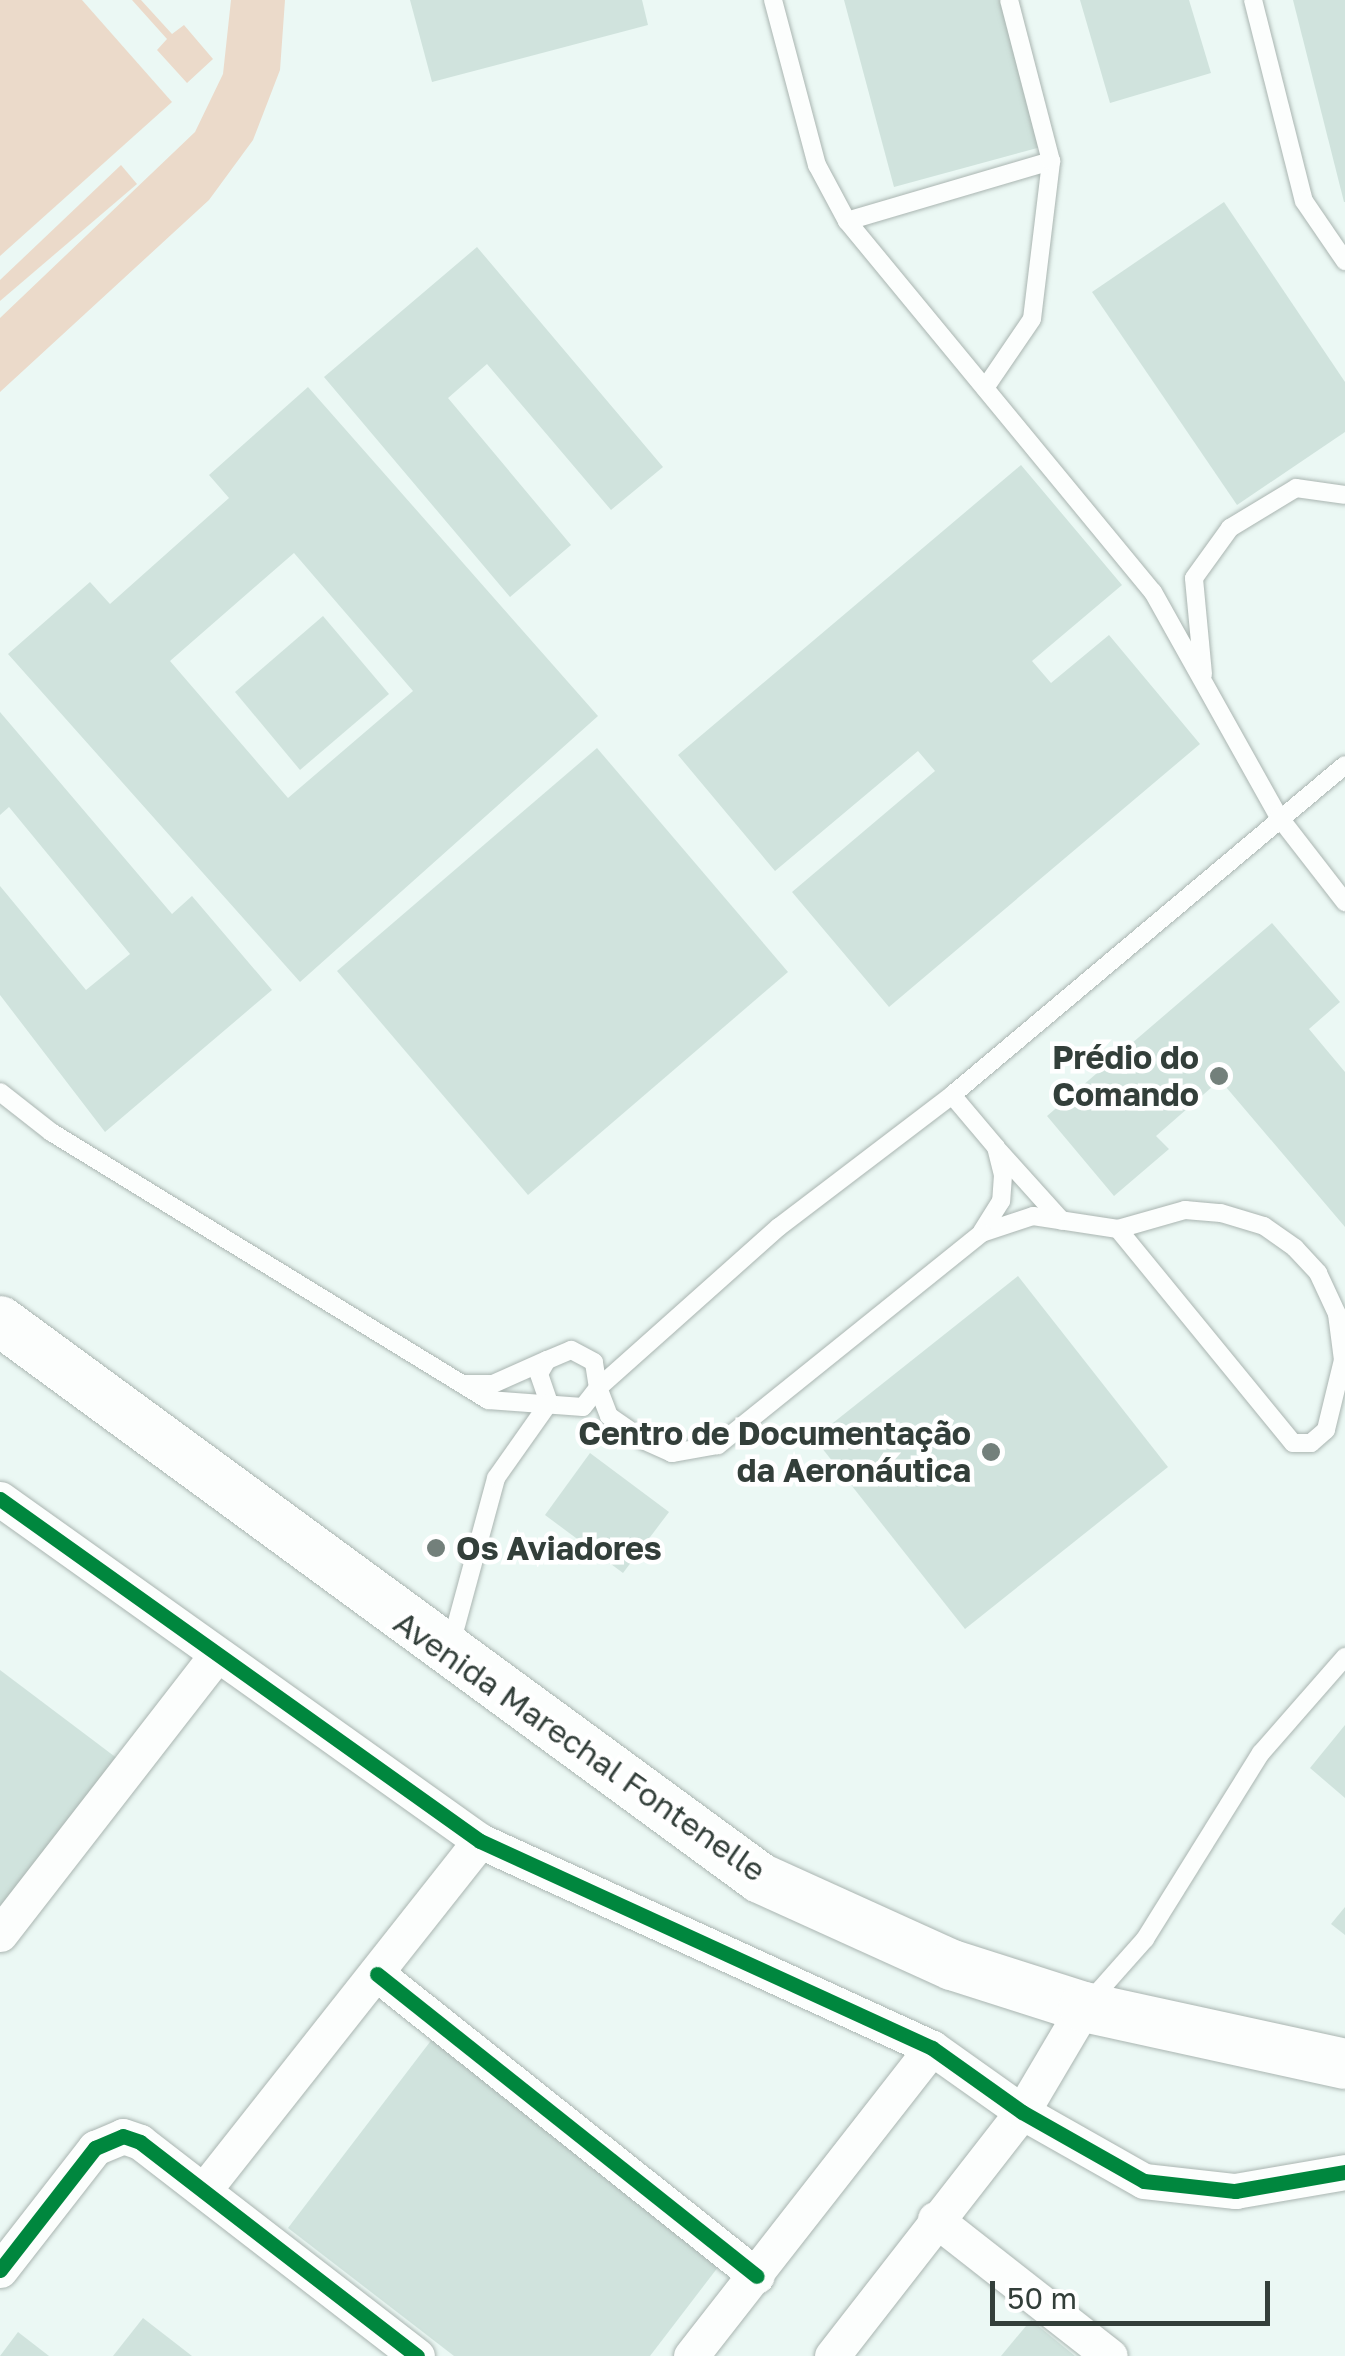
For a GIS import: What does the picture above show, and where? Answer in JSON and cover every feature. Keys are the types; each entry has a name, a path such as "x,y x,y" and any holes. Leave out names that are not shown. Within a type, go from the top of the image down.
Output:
{"main road":[{"name":"Avenida Marechal Fontenelle","path":"0,1321 448,1654 760,1878 952,1965 1084,2007 1345,2064"}],"street":[{"path":"0,1500 480,1841 932,2048 1022,2112 1144,2181 1235,2191 1345,2172"},
{"path":"0,1934 217,1654"},
{"path":"204,2190 480,1841"},
{"path":"378,1974 756,2276"},
{"path":"832,2356 934,2219 1022,2112 1084,2007"},
{"path":"691,2356 932,2048"},
{"path":"0,2270 110,2138 140,2142 418,2356"},
{"path":"934,2219 1110,2356"}],"lane":[{"path":"773,0 817,164 848,222 1153,592 1278,817 1345,902"},
{"path":"985,388 1032,319 1051,162 1009,0"},
{"path":"1253,0 1304,201 1345,261"},
{"path":"848,222 1051,162"},
{"path":"1204,684 1194,578 1230,528 1296,488 1345,495"},
{"path":"0,1092 50,1132 488,1400 550,1403 572,1410 593,1399 598,1388 779,1227 952,1094 1278,817 1345,765"},
{"path":"952,1094 1062,1221"},
{"path":"982,1233 1001,1201 996,1147"},
{"path":"461,1384 493,1384 558,1352 584,1353 594,1362 598,1388 609,1416 644,1441 672,1453 718,1445 982,1233 1033,1216 1118,1229 1146,1216 1222,1213 1264,1226 1295,1248 1318,1274 1337,1314 1342,1360 1326,1430 1311,1443 1293,1443 1118,1229"},
{"path":"547,1360 540,1374 550,1403"},
{"path":"448,1654 496,1478 550,1403"},
{"path":"1084,2007 1145,1939 1261,1753 1345,1657"}],"shaded area":[{"path":"0,0 82,0 172,102 0,256"},
{"path":"132,0 141,0 172,34 184,25 213,59 187,83 157,50 167,39"},
{"path":"231,0 285,0 280,70 253,140 209,200 0,392 0,318 195,132 223,74"},
{"path":"121,165 137,184 0,301 0,280"}],"building":[{"path":"410,0 642,0 648,25 432,82"},
{"path":"844,0 1001,0 1041,147 894,187"},
{"path":"1080,0 1189,0 1211,73 1110,103"},
{"path":"1293,0 1345,0 1345,202 1344,202"},
{"path":"1224,202 1345,382 1345,432 1237,505 1092,292"},
{"path":"477,247 663,467 611,510 487,364 448,398 571,545 510,597 324,377"},
{"path":"308,387 598,716 300,982 8,654 90,582 110,604 229,498 209,475","holes":["294,553 413,691 288,798 170,661"]},
{"path":"1021,465 1122,585 1032,661 1051,683 1109,635 1200,744 889,1007 792,892 935,771 918,751 775,871 678,755"},
{"path":"323,616 389,694 300,770 235,692"},
{"path":"0,712 172,914 192,896 272,990 105,1132 0,995 0,886 86,990 130,954 9,807 0,815"},
{"path":"597,748 788,972 528,1195 337,971"},
{"name":"Prédio do Comando","path":"1272,923 1340,1002 1309,1029 1345,1072 1345,1227 1220,1080 1156,1136 1169,1149 1114,1196 1047,1116"},
{"name":"Centro de Documentação da Aeronáutica","path":"1018,1276 1168,1467 965,1629 814,1438"},
{"path":"590,1453 669,1512 623,1573 545,1515"},
{"path":"0,1670 118,1759 0,1918"},
{"path":"1345,1725 1345,1798 1310,1768"},
{"path":"1345,1907 1345,1935 1331,1924"},
{"path":"436,2034 725,2258 650,2356 454,2356 288,2228"},
{"path":"143,2318 192,2356 113,2356"},
{"path":"1031,2320 1075,2356 1001,2356"},
{"path":"18,2332 49,2356 0,2356"}],"cycle path":[{"path":"0,1499 480,1841 932,2048 1022,2112 1144,2181 1235,2191 1345,2172"},
{"path":"377,1974 757,2276"},
{"path":"0,2270 95,2148 123,2136 140,2142 417,2356"}],"place":[{"name":"Prédio do Comando","path":"1219,1076"},
{"name":"Centro de Documentação da Aeronáutica","path":"991,1452"},
{"name":"Os Aviadores","path":"436,1548"}]}
